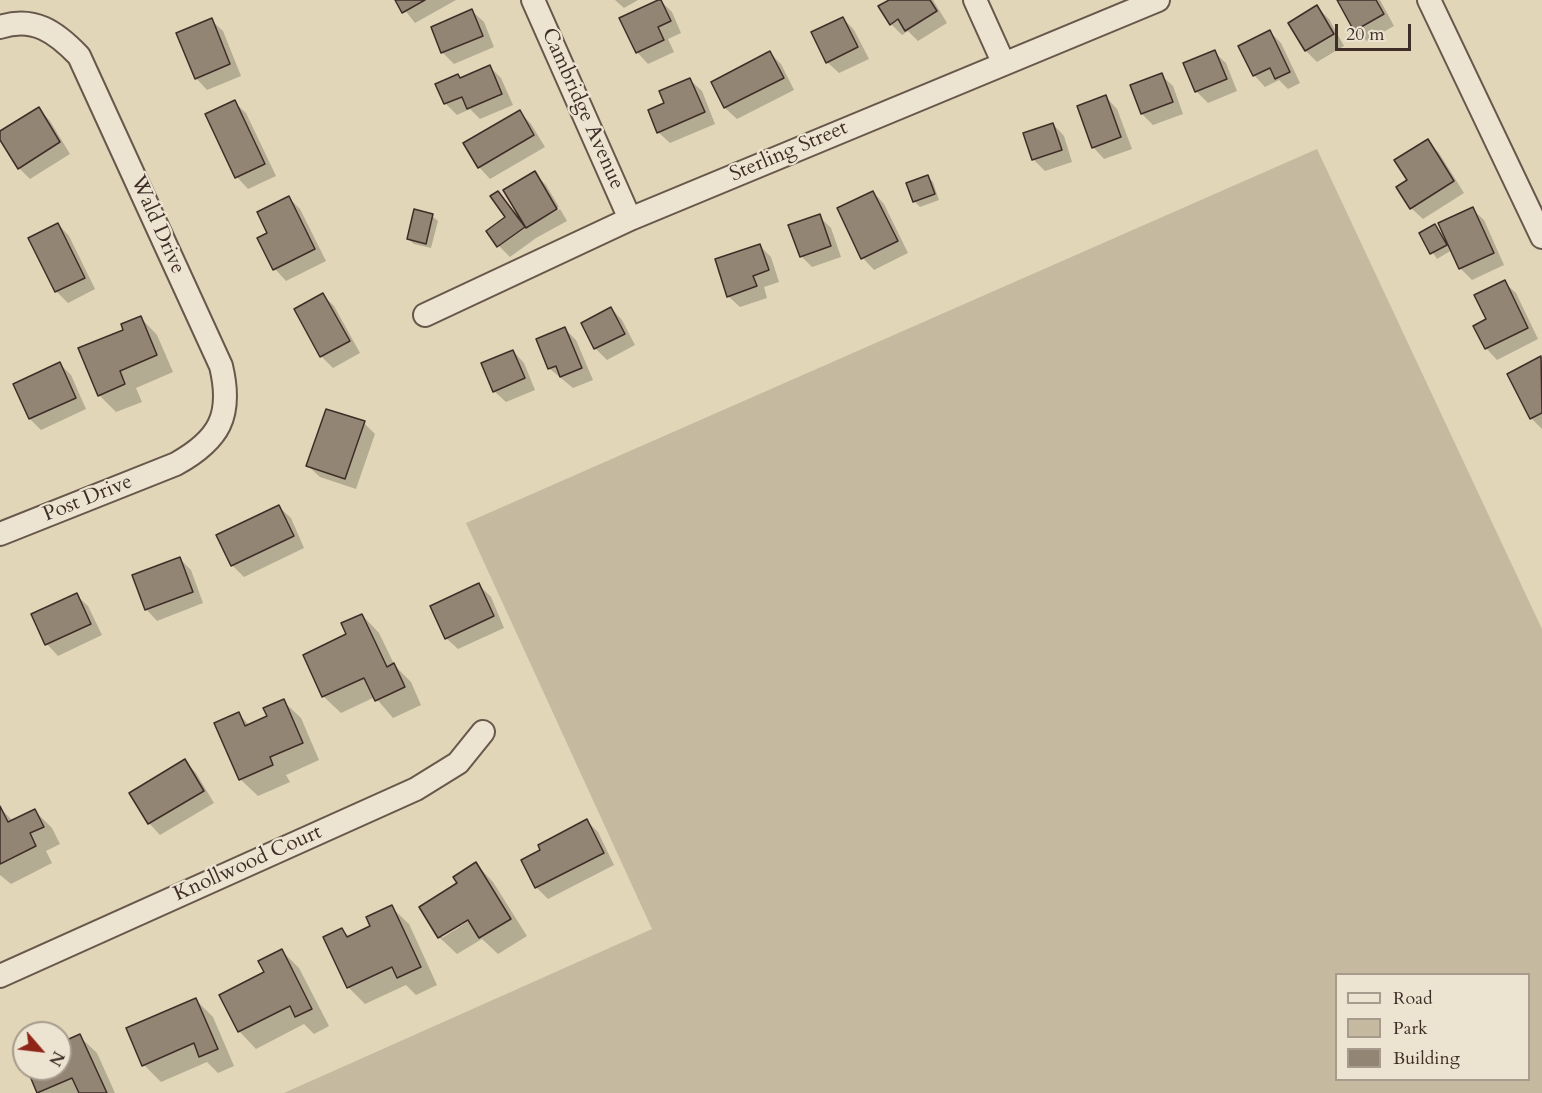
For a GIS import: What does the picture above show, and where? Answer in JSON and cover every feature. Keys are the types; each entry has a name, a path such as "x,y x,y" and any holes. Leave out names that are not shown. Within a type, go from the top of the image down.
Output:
{"street":[{"name":"Cambridge Avenue","path":"533,0 630,219"},
{"path":"975,0 1003,62"},
{"name":"Sterling Street","path":"425,315 630,219 1003,62 1158,0"},
{"path":"1429,0 1542,237"},
{"name":"Wald Drive","path":"1,27 31,22 49,29 79,57 221,366 227,389 225,412 216,433 200,450 176,464"},
{"name":"Post Drive","path":"0,534 176,464"},
{"name":"Knollwood Court","path":"0,976 416,789 458,763 483,732"}],"green space":[{"path":"1317,149 1542,629 1542,1093 284,1093 652,929 466,523"}],"building":[{"path":"395,0 425,0 402,13"},
{"path":"661,0 671,21 658,27 664,40 636,53 619,18"},
{"path":"889,0 930,0 937,11 905,31 898,19 890,25 878,6"},
{"path":"1337,0 1376,0 1384,14 1354,31"},
{"path":"1317,5 1334,34 1305,51 1288,23"},
{"path":"472,9 483,36 441,53 431,27"},
{"path":"843,17 858,47 826,63 811,32"},
{"path":"212,18 230,64 195,79 176,33"},
{"path":"1270,30 1290,72 1275,79 1270,68 1253,76 1238,46"},
{"path":"1215,50 1227,79 1195,92 1183,63"},
{"path":"770,51 784,78 724,108 711,82"},
{"path":"490,65 502,94 467,109 462,97 444,104 435,84 458,74 460,78"},
{"path":"1162,73 1173,102 1141,114 1130,85"},
{"path":"690,78 705,112 657,133 648,110 664,103 659,91"},
{"path":"1106,95 1121,137 1092,148 1077,106"},
{"path":"235,100 265,164 235,178 205,114"},
{"path":"39,107 60,142 18,169 0,140 0,131"},
{"path":"520,110 534,135 478,168 463,143"},
{"path":"1053,123 1062,150 1032,160 1023,133"},
{"path":"1428,139 1454,181 1410,209 1396,187 1407,180 1394,160"},
{"path":"535,171 557,209 526,228 503,190"},
{"path":"928,175 935,194 913,202 906,183"},
{"path":"498,191 525,227 497,247 486,231 505,217 490,196"},
{"path":"873,191 898,241 861,259 837,208"},
{"path":"289,196 315,249 273,270 257,238 267,233 257,212"},
{"path":"1473,207 1494,253 1459,269 1438,223"},
{"path":"414,209 433,214 426,244 407,239"},
{"path":"820,214 831,246 800,257 788,225"},
{"path":"58,223 85,278 55,292 28,238"},
{"path":"1435,224 1447,245 1430,254 1419,233"},
{"path":"760,244 769,270 753,276 757,286 727,297 715,259"},
{"path":"1505,280 1528,328 1485,349 1473,326 1486,319 1474,295"},
{"path":"323,293 350,341 320,357 294,309"},
{"path":"611,307 625,334 594,349 581,323"},
{"path":"141,316 157,355 120,371 125,384 98,396 78,348 123,330 121,324"},
{"path":"565,327 582,368 560,377 556,366 548,369 536,339"},
{"path":"513,350 525,378 493,392 481,363"},
{"path":"1541,356 1542,413 1530,419 1507,374"},
{"path":"60,362 76,398 29,419 13,384"},
{"path":"326,409 365,421 345,479 306,466"},
{"path":"279,505 294,536 231,566 216,535"},
{"path":"180,557 193,592 145,610 132,575"},
{"path":"479,583 494,616 445,639 430,606"},
{"path":"77,593 91,624 45,645 31,614"},
{"path":"362,614 387,667 394,663 405,687 375,701 364,678 322,697 303,655 346,634 341,623"},
{"path":"284,699 303,743 270,757 273,765 239,780 214,723 239,712 245,726 267,716 263,708"},
{"path":"185,759 204,791 148,824 129,793"},
{"path":"0,806 8,822 35,809 44,827 30,833 36,846 0,864"},
{"path":"587,819 604,853 535,888 521,860 540,850 538,845"},
{"path":"476,862 511,919 479,938 468,920 438,938 419,907 457,883 453,877"},
{"path":"392,905 421,967 397,978 392,967 347,988 323,937 342,928 347,937 370,926 366,917"},
{"path":"282,949 312,1009 295,1017 290,1006 238,1032 219,995 264,972 258,961"},
{"path":"196,998 218,1049 199,1057 194,1043 142,1066 126,1028"},
{"path":"80,1034 107,1093 79,1093 72,1078 72,1038"},
{"path":"32,1081 65,1081 37,1093"}]}
